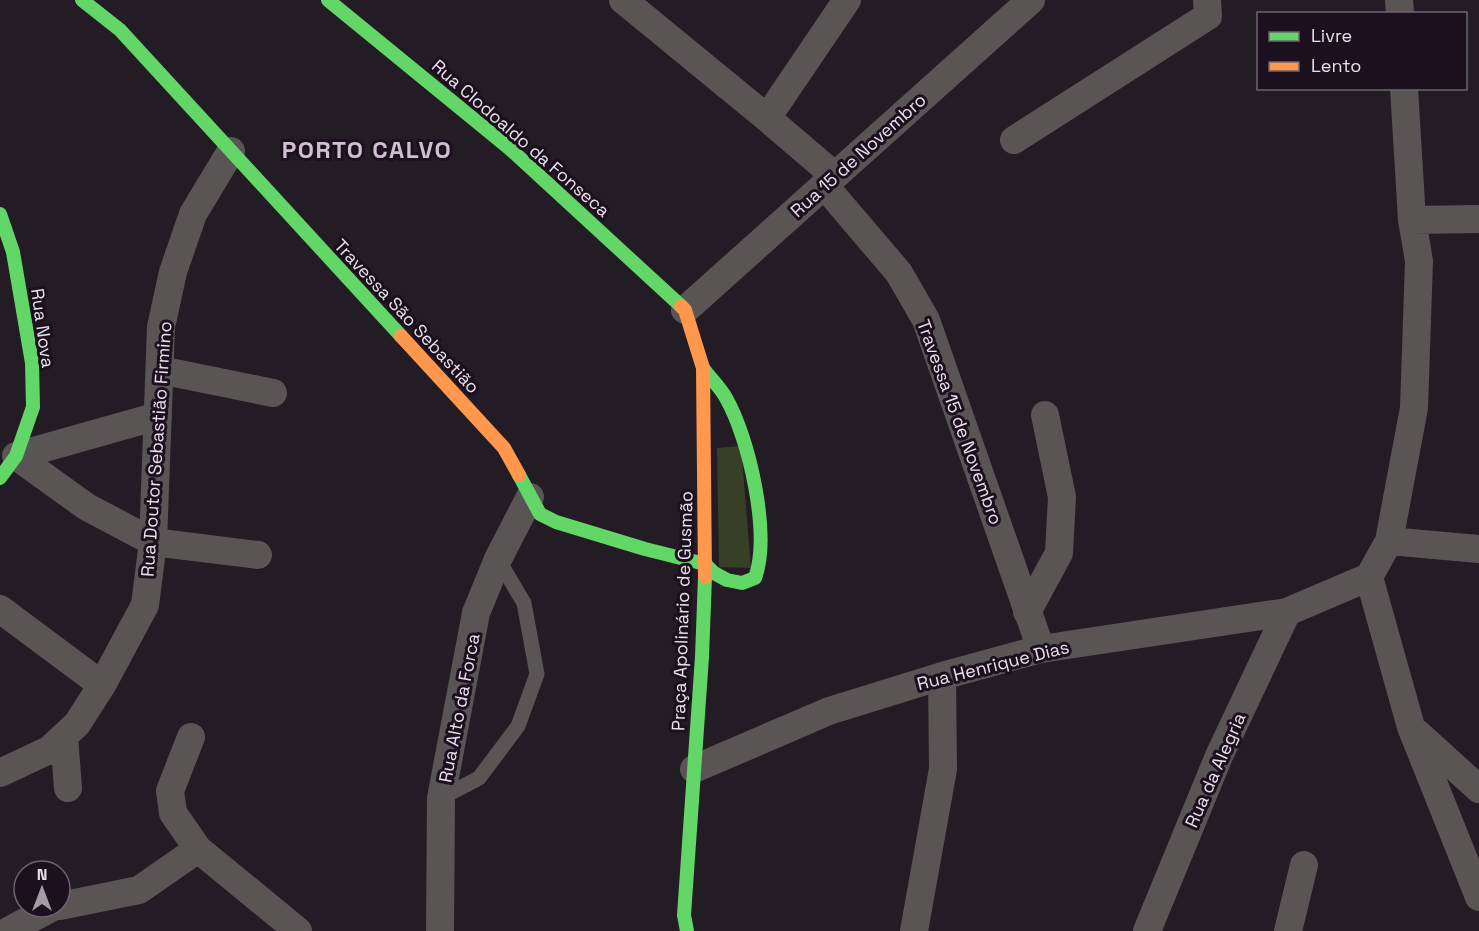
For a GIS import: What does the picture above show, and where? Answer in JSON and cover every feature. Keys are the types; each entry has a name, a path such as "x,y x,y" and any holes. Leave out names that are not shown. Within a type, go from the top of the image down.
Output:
{"street":[{"name":"Travessa São Sebastião","path":"82,0 120,30 504,448 540,514 556,522 645,549 705,564 714,573 727,580 742,583 755,578 759,564 758,507 752,460 726,398 703,368"},
{"name":"Rua Clodoaldo da Fonseca","path":"328,0 509,148 685,310"},
{"name":"Travessa 15 de Novembro","path":"623,0 767,118 829,181 899,273 926,320 1041,649"},
{"path":"767,118 847,0"},
{"name":"Rua 15 de Novembro","path":"685,310 1030,0"},
{"path":"1014,140 1208,16 1207,0"},
{"path":"1404,90 1412,220 1419,261 1414,408 1389,540 1370,577 1411,727 1479,897"},
{"name":"Rua Doutor Sebastião Firmino","path":"12,768 50,750 77,724 102,685 145,605 153,542 161,327 172,272 194,214 231,151"},
{"name":"Rua Nova","path":"0,214 13,252 32,363 33,407 8,467"},
{"path":"1412,220 1479,219"},
{"name":"Praça Apolinário de Gusmão","path":"684,915 705,564 703,368 685,310"},
{"path":"160,370 273,393"},
{"path":"1027,612 1059,553 1062,497 1045,415"},
{"path":"8,467 158,416"},
{"path":"8,467 153,542 258,555"},
{"name":"Rua Alto da Forca","path":"440,931 441,798 477,612 498,559 530,497"},
{"path":"1389,540 1479,549"},
{"name":"Rua Henrique Dias","path":"694,770 830,711 942,676 1041,649 1287,612 1370,577"},
{"path":"0,609 102,685"},
{"name":"Rua da Alegria","path":"1147,931 1220,756 1287,612"},
{"path":"914,931 943,770 942,676"},
{"path":"1411,727 1479,789"},
{"path":"64,736 68,788"},
{"path":"191,737 170,791 173,813 198,849 298,931"},
{"path":"0,748 12,768"},
{"path":"72,904 139,890 198,849"},
{"path":"1288,931 1304,865"},
{"path":"678,931 684,915"},
{"path":"684,915 687,931"},
{"path":"8,931 30,919"}],"lane":[{"path":"441,798 479,778 518,726 537,674 524,603 498,559"}],"green space":[{"path":"741,446 751,568 719,567 717,448"}],"traffic: fast":[{"path":"82,0 120,30 401,336"},
{"path":"328,0 509,148 681,306"},
{"path":"0,214 13,252 32,363 33,407 16,456 0,478"},
{"path":"519,475 540,514 556,522 645,549 705,564 714,573 727,580 742,583 755,578 759,559 759,512 750,461 735,415 721,390 703,368"},
{"path":"687,931 684,915 702,657 705,577"}],"traffic: slow":[{"path":"681,306 685,310 703,368 705,577"},
{"path":"401,336 504,448 519,475"}],"district":[{"name":"PORTO CALVO","path":"367,149"}]}
